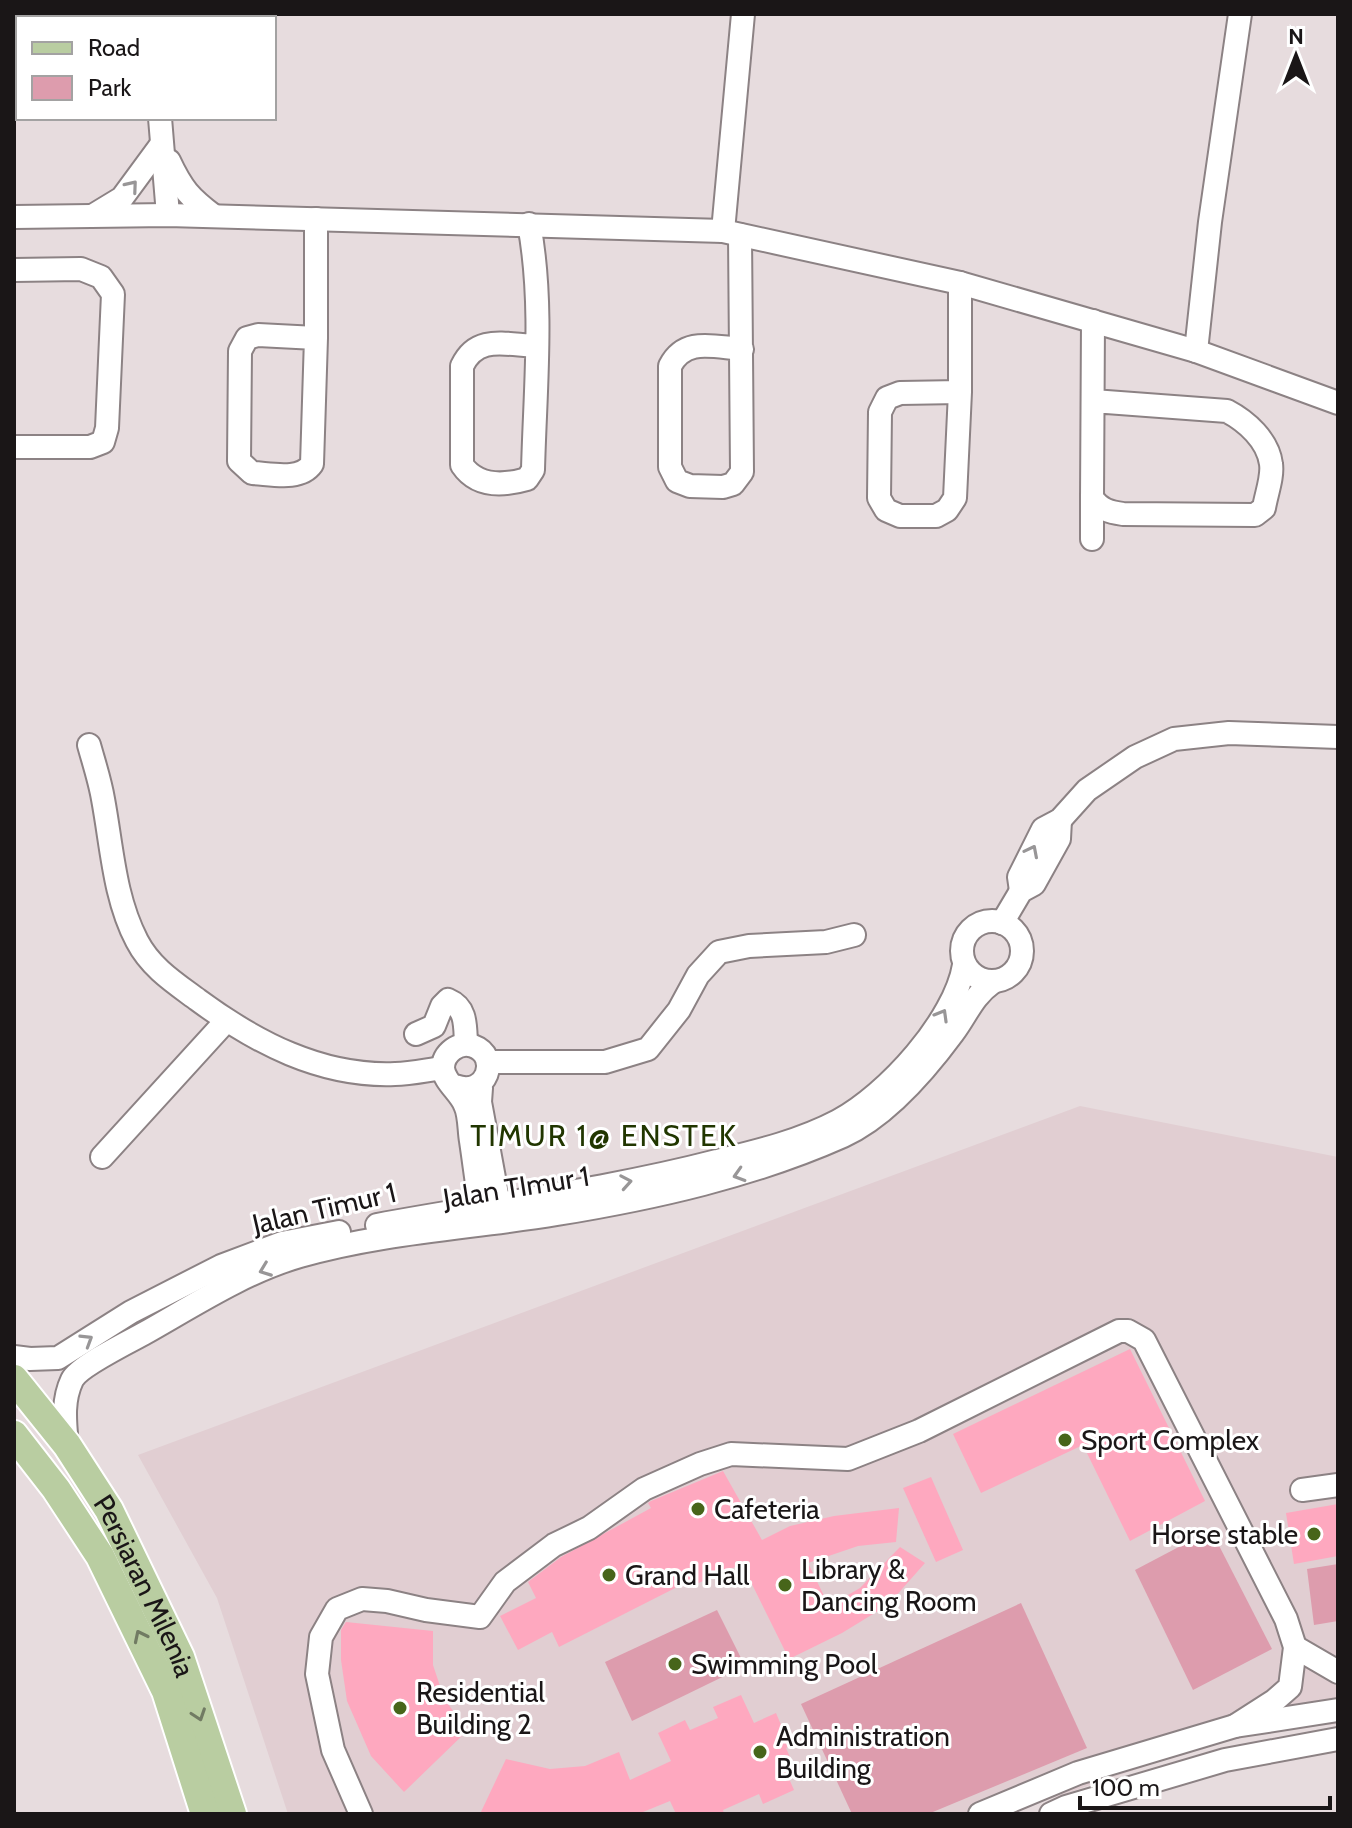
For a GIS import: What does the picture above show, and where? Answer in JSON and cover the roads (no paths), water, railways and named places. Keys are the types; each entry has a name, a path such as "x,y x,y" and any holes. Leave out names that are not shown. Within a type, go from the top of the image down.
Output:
{"main road":[{"name":"Persiaran Milenia","path":"14,1379 67,1445 109,1510 180,1657 232,1814"},
{"path":"14,1435 56,1489 100,1556 166,1691 205,1814"}],"street":[{"path":"742,349 690,346 677,353 670,366 670,467 677,481 690,486 723,487 733,484 742,472 742,349 732,233 743,14"},
{"path":"1196,351 1210,222 1240,14"},
{"path":"160,120 168,215"},
{"path":"91,216 122,198 161,145"},
{"path":"161,145 189,198 215,216"},
{"path":"14,217 215,216 732,233 960,283 1196,351 1338,403"},
{"path":"316,219 316,338 312,464 306,472 295,475 252,473 239,461 240,351 247,338 258,335 316,338"},
{"path":"529,224 535,258 537,346 533,470 527,479 513,483 481,482 470,477 462,465 462,366 469,351 482,344 537,346"},
{"path":"14,270 81,269 101,277 113,294 107,428 103,442 90,447 14,447"},
{"path":"960,283 960,392 955,498 947,510 936,516 900,516 886,510 879,498 880,412 887,398 900,393 960,392"},
{"path":"1092,539 1093,321"},
{"path":"1092,498 1109,512 1123,514 1255,515 1264,508 1271,464 1247,422 1227,411 1093,401"},
{"path":"1002,923 1021,891 1034,884 1059,839 1060,820 1087,790 1135,757 1174,739 1229,733 1338,737"},
{"path":"89,745 103,795 117,886 137,941 155,968 226,1021 298,1059 331,1068 449,1077 468,1089 485,1072 605,1062 648,1049 679,1010 698,975 719,952 749,946 826,942 854,935"},
{"path":"982,922 1002,923 1020,938 1020,962 1005,979 993,982 977,978 964,965 961,955 966,935 982,922"},
{"name":"Jalan Timur 1","path":"14,1357 58,1358 131,1312 221,1266 282,1243 491,1214 779,1145 839,1120 877,1093 926,1044 961,982 964,965"},
{"name":"Jalan TImur 1","path":"67,1445 64,1405 73,1377 115,1349 252,1275 298,1257 491,1214 557,1214 731,1178 848,1134 886,1108 938,1053 977,993 993,982"},
{"path":"416,1034 434,1026 442,1006 448,1000 463,1013 466,1044"},
{"path":"102,1157 226,1021"},
{"path":"466,1044 480,1050 485,1072 480,1102 491,1214 466,1106 449,1077 447,1054 466,1044"},
{"path":"361,1814 333,1750 317,1674 321,1637 337,1609 362,1599 480,1617 505,1582 554,1545 589,1528 644,1489 731,1454 848,1459 919,1431 1119,1331 1128,1331 1144,1340 1286,1619 1295,1647 1290,1687 1235,1726"},
{"path":"1302,1490 1338,1485"},
{"path":"1295,1647 1338,1672"},
{"path":"980,1814 1078,1773 1235,1726 1338,1710"},
{"path":"1051,1814 1225,1760 1338,1739"}],"place":[{"name":"Sport Complex","path":"1065,1440"},
{"name":"Cafeteria","path":"698,1509"},
{"name":"Horse stable","path":"1314,1534"},
{"name":"Grand Hall","path":"609,1575"},
{"name":"Library & Dancing Room","path":"785,1585"},
{"name":"Swimming Pool","path":"675,1664"},
{"name":"Residential Building 2","path":"400,1708"},
{"name":"Administration Building","path":"760,1752"}],"district":[{"name":"TIMUR 1@ ENSTEK","path":"604,1136"}]}
